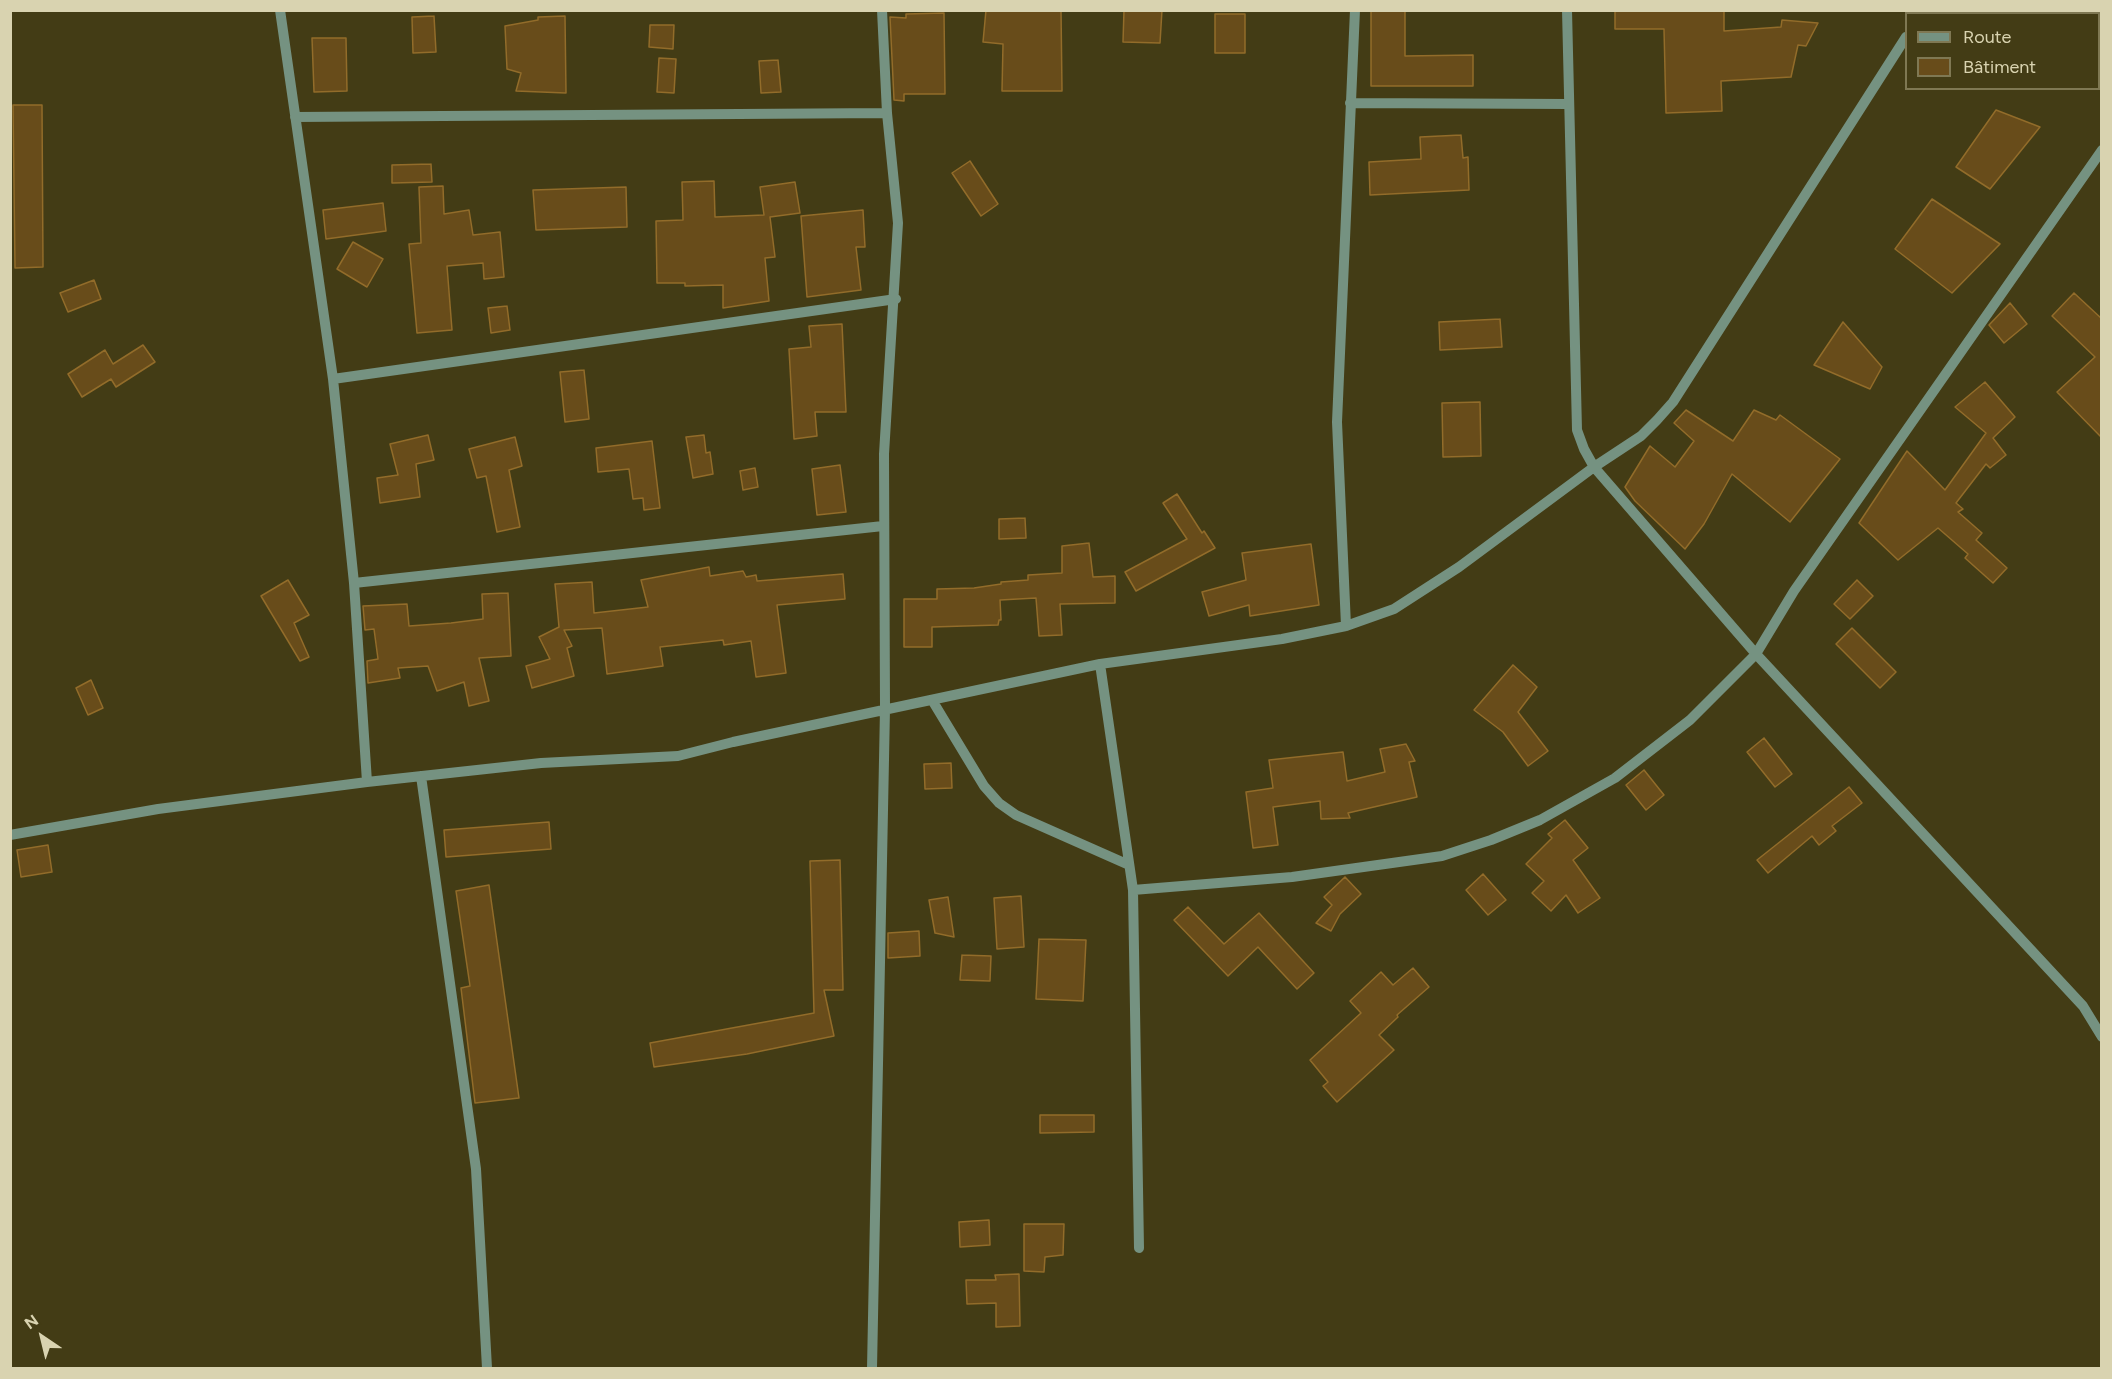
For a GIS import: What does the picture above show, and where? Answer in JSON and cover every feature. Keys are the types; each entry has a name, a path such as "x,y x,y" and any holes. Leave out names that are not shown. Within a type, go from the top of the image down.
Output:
{"street":[{"path":"280,10 333,380 354,583 367,782"},
{"path":"872,1368 885,710 884,454 896,299 898,223 887,113 882,10"},
{"path":"1346,626 1337,422 1355,10"},
{"path":"1567,10 1577,430 1594,466 1756,654 2083,1006 2102,1037"},
{"path":"10,835 158,809 367,782 541,763 678,756 733,741 1100,664 1282,639 1346,626 1394,609 1459,567 1594,466 1641,436 1673,402 1905,39"},
{"path":"1350,103 1569,104"},
{"path":"295,117 887,113"},
{"path":"1133,890 1292,877 1442,856 1491,840 1540,820 1615,778 1690,720 1756,654 1794,591 2102,150"},
{"path":"333,380 896,299"},
{"path":"354,583 884,526"},
{"path":"1100,664 1133,890 1139,1248"},
{"path":"932,700 984,786 999,803 1016,815 1130,865"},
{"path":"421,776 476,1169 487,1368"}],"building":[{"path":"986,10 1061,10 1062,91 1002,91 1003,44 983,42"},
{"path":"1124,10 1162,10 1160,43 1123,42"},
{"path":"1371,10 1405,10 1405,56 1473,55 1473,86 1371,86"},
{"path":"1615,10 1724,10 1724,31 1781,27 1782,20 1818,23 1806,46 1798,45 1791,77 1721,81 1722,111 1666,113 1664,29 1615,29"},
{"path":"944,13 945,94 904,94 904,101 894,100 890,17 906,18 906,14"},
{"path":"1215,14 1245,14 1245,53 1215,53"},
{"path":"434,16 436,52 413,53 412,17"},
{"path":"565,16 566,93 516,91 521,73 507,69 505,26 538,20 538,17"},
{"path":"650,25 674,25 673,49 649,47"},
{"path":"312,38 346,38 347,91 314,92"},
{"path":"659,58 676,59 674,93 657,92"},
{"path":"778,60 781,92 761,93 759,61"},
{"path":"13,105 42,105 43,267 15,268"},
{"path":"1996,110 2040,127 1990,189 1956,167"},
{"path":"1461,135 1463,158 1468,157 1469,190 1370,195 1369,162 1421,159 1420,137"},
{"path":"970,161 998,204 981,216 952,173"},
{"path":"431,164 432,182 392,183 392,165"},
{"path":"714,181 715,217 764,215 760,187 795,182 800,213 770,217 775,257 765,258 769,301 723,308 723,285 685,286 685,283 657,283 656,221 683,220 682,182"},
{"path":"443,186 444,214 469,210 473,235 500,232 504,277 484,279 483,263 447,266 452,330 417,333 409,244 421,243 419,187"},
{"path":"626,187 627,227 536,230 533,190"},
{"path":"1932,199 2000,244 1952,293 1895,249"},
{"path":"383,203 386,231 326,239 323,210"},
{"path":"863,210 865,247 856,247 861,290 807,297 801,216"},
{"path":"353,242 383,259 367,287 337,269"},
{"path":"94,280 101,299 68,312 60,293"},
{"path":"2074,293 2102,319 2102,438 2057,392 2095,357 2052,316"},
{"path":"2010,303 2027,324 2004,343 1989,325"},
{"path":"507,306 510,330 491,333 488,308"},
{"path":"1500,319 1502,347 1440,350 1439,322"},
{"path":"1843,322 1882,367 1870,389 1814,365"},
{"path":"842,324 846,412 815,412 817,436 794,439 789,349 811,347 809,326"},
{"path":"143,345 155,362 116,387 111,379 82,397 68,374 105,350 113,364"},
{"path":"584,370 589,419 565,422 560,372"},
{"path":"1985,382 2015,417 1993,438 2006,455 1990,468 1986,464 1956,503 1963,509 1958,512 1982,533 1976,540 2007,568 1993,583 1965,558 1968,554 1938,528 1898,560 1859,523 1907,451 1945,490 1986,433 1955,407"},
{"path":"1480,402 1481,456 1443,457 1442,403"},
{"path":"1686,410 1733,441 1754,410 1776,420 1780,415 1840,459 1790,522 1732,474 1704,524 1685,549 1635,501 1625,487 1650,446 1675,467 1694,441 1674,423"},
{"path":"428,435 434,460 416,464 420,497 380,503 377,478 398,475 390,444"},
{"path":"704,435 706,453 710,452 713,474 693,478 686,437"},
{"path":"515,437 522,466 509,470 520,527 497,532 486,476 477,478 469,449"},
{"path":"652,441 660,508 644,510 643,498 633,499 629,469 598,472 596,448"},
{"path":"840,465 846,512 817,515 812,469"},
{"path":"755,468 758,487 743,490 740,471"},
{"path":"1177,494 1202,533 1204,531 1215,548 1136,591 1125,572 1187,539 1163,503"},
{"path":"1025,518 1026,538 999,539 999,519"},
{"path":"1089,543 1093,577 1115,576 1115,603 1060,604 1062,635 1039,636 1036,598 1000,600 1001,620 998,625 932,627 932,647 904,647 904,599 937,599 937,589 974,588 1001,584 1001,582 1028,580 1028,575 1062,573 1062,546"},
{"path":"1311,544 1319,605 1250,616 1249,605 1209,616 1202,592 1246,580 1242,553"},
{"path":"709,567 710,576 743,571 746,577 756,575 757,581 843,574 845,599 777,605 786,673 756,677 751,641 724,645 723,640 660,647 663,666 607,674 602,628 564,630 572,646 567,648 574,676 532,688 526,666 550,659 539,637 559,627 555,584 592,582 594,613 648,607 641,580"},
{"path":"288,580 309,615 294,623 309,657 300,661 261,596"},
{"path":"1857,580 1873,596 1850,619 1834,604"},
{"path":"508,593 511,656 479,658 489,701 469,706 464,682 437,691 428,666 398,668 400,678 368,683 367,661 378,659 374,629 365,630 363,606 407,604 409,626 451,623 483,619 482,594"},
{"path":"1852,628 1896,672 1880,688 1836,644"},
{"path":"1513,665 1537,687 1518,712 1548,751 1528,766 1503,732 1474,710"},
{"path":"91,680 103,708 88,715 76,688"},
{"path":"1764,738 1792,774 1775,787 1747,752"},
{"path":"1406,744 1415,761 1409,762 1417,797 1348,813 1350,818 1321,819 1320,801 1273,807 1278,845 1253,848 1246,792 1273,788 1269,760 1343,752 1347,781 1385,772 1380,749"},
{"path":"951,763 952,788 925,789 924,764"},
{"path":"1644,770 1664,795 1646,810 1626,785"},
{"path":"1849,787 1862,803 1832,826 1836,831 1819,845 1812,836 1768,873 1757,860"},
{"path":"1565,820 1588,848 1573,860 1600,898 1578,913 1566,895 1551,911 1532,893 1544,881 1526,864 1552,838 1548,834"},
{"path":"549,822 551,849 446,857 444,830"},
{"path":"48,845 52,872 21,877 17,850"},
{"path":"840,860 843,990 824,990 834,1036 747,1054 654,1067 650,1043 814,1013 810,861"},
{"path":"1483,874 1506,900 1488,915 1466,890"},
{"path":"1345,877 1361,894 1340,914 1331,931 1316,923 1332,905 1324,897"},
{"path":"489,885 519,1098 475,1103 461,988 470,986 456,891"},
{"path":"1021,896 1024,947 997,949 994,898"},
{"path":"948,897 954,937 935,933 929,900"},
{"path":"1188,907 1224,944 1259,913 1314,973 1297,989 1258,947 1228,976 1174,920"},
{"path":"919,931 920,956 888,958 888,933"},
{"path":"1039,939 1086,940 1083,1001 1036,999"},
{"path":"962,955 991,956 990,981 960,980"},
{"path":"1413,968 1429,987 1397,1015 1398,1017 1379,1035 1394,1050 1337,1102 1323,1086 1328,1082 1310,1060 1361,1013 1350,1001 1381,972 1393,985"},
{"path":"1040,1115 1094,1115 1094,1132 1040,1133"},
{"path":"989,1220 990,1245 960,1247 959,1222"},
{"path":"1024,1224 1064,1224 1063,1255 1045,1257 1044,1272 1024,1271"},
{"path":"1019,1274 1020,1326 996,1327 996,1303 967,1304 966,1280 996,1280 995,1275"}]}
